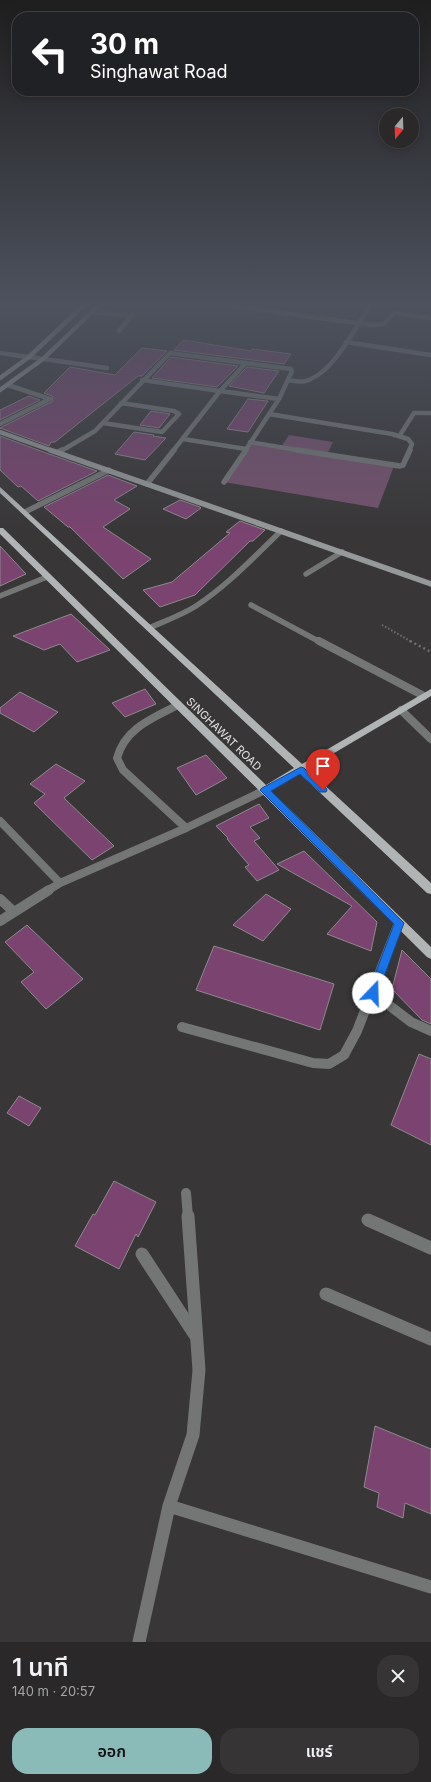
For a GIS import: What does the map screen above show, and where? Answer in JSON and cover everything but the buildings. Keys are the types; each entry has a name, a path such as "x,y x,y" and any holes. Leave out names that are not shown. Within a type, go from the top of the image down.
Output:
{"main road":[{"path":"0,489 431,890"},
{"name":"SINGHAWAT ROAD","path":"0,530 431,954"},
{"path":"265,790 428,694"}],"street":[{"path":"0,390 14,381"},
{"path":"58,452 93,432 141,381"},
{"path":"146,381 279,399"},
{"path":"147,484 230,381"},
{"path":"224,482 279,399 288,381"},
{"path":"0,424 50,399 8,385"},
{"path":"103,423 162,432 179,414 174,411 121,403"},
{"path":"400,436 414,413 431,413"},
{"path":"250,442 400,466 403,466 413,443 400,436 340,424 269,414"},
{"path":"0,432 431,584"},
{"path":"183,439 246,449"},
{"path":"25,512 109,470"},
{"path":"149,628 201,603 281,531"},
{"path":"306,574 342,552"},
{"path":"0,596 47,577"},
{"path":"251,605 428,694"},
{"path":"178,706 132,732 122,742 117,758 123,770 186,828"},
{"path":"401,710 431,739"},
{"path":"0,921 60,883 186,828 265,790"},
{"path":"0,822 60,883"},
{"path":"0,898 14,912"},
{"path":"182,1027 313,1063 330,1064 344,1055 357,1031 399,923"},
{"path":"373,993 411,1022 431,1031"},
{"path":"139,1642 169,1506 193,1435 199,1370 186,1193"},
{"path":"368,1220 431,1248"},
{"path":"142,1254 197,1339"},
{"path":"326,1294 431,1339"},
{"path":"169,1506 214,1521 431,1586"}],"path":[{"path":"382,625 431,652"}],"shaded area":[{"path":"289,435 333,442 327,454 394,466 378,508 224,482 250,442 281,447"}],"route":[{"path":"323,790 301,770 265,790 399,923 373,993"}]}
